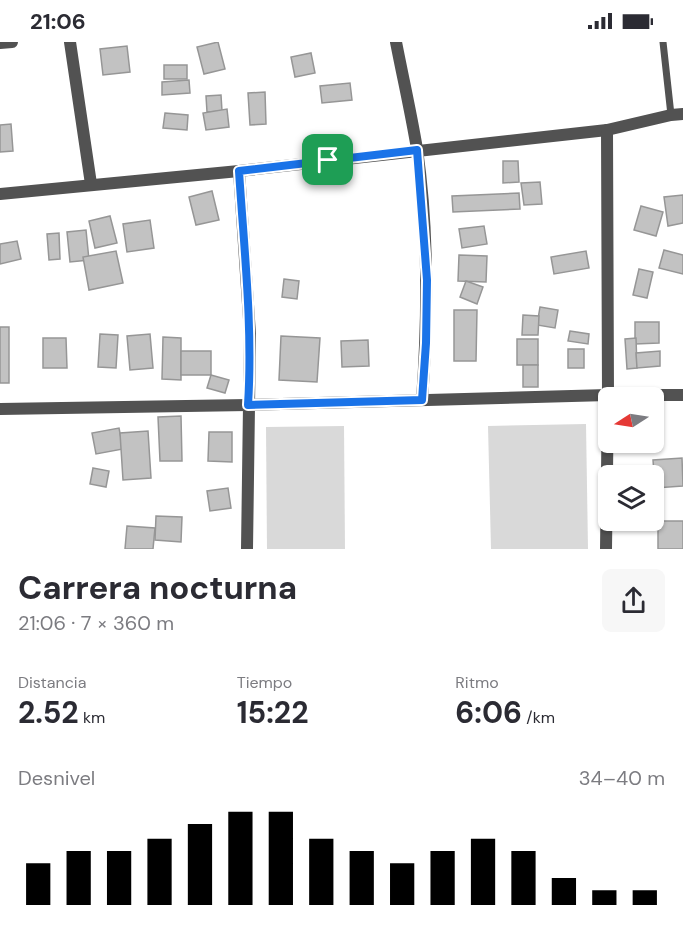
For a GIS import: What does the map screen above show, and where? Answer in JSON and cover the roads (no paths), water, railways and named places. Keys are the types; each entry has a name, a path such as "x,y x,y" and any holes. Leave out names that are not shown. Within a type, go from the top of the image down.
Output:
{"street":[{"path":"0,43 12,42"},
{"path":"69,42 91,184"},
{"path":"396,42 417,150 427,280 422,400"},
{"path":"0,194 239,171 607,130 677,114"},
{"path":"607,130 608,387"},
{"path":"239,171 251,360 248,405 247,549"},
{"path":"0,409 598,395"},
{"path":"664,395 683,395"},
{"path":"606,549 607,453"}],"lane":[{"path":"663,42 677,114"}]}
